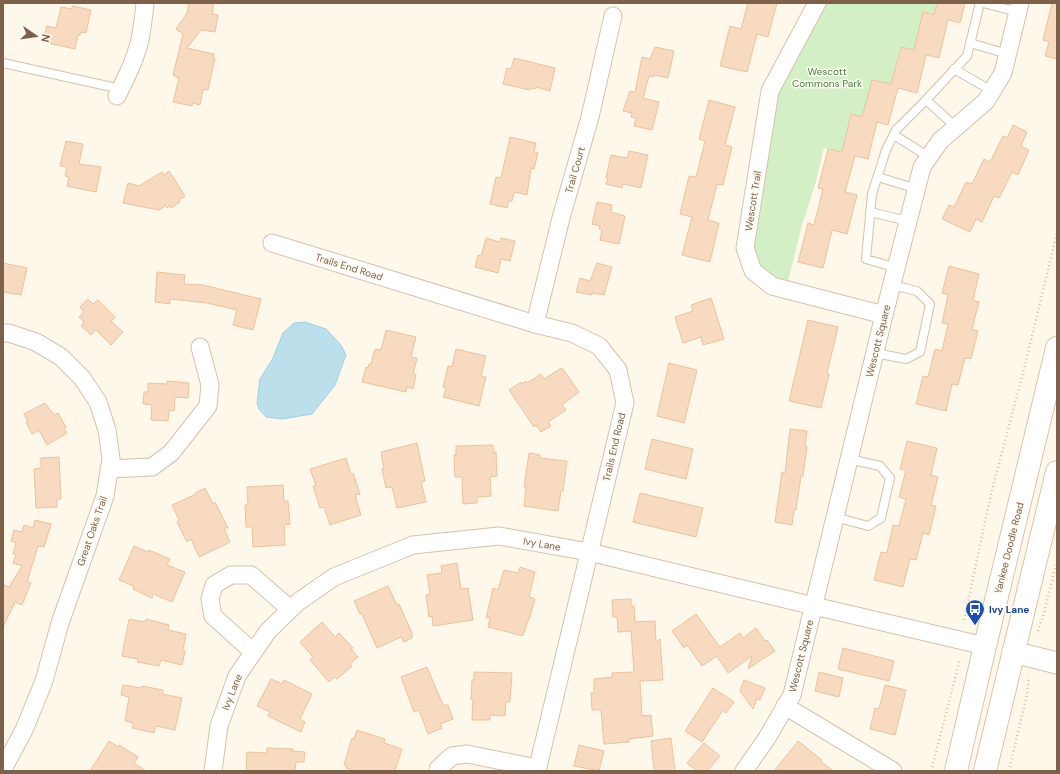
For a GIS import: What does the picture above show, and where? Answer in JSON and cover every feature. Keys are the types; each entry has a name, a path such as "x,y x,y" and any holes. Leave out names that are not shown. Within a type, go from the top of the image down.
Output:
{"main road":[{"name":"Yankee Doodle Road","path":"956,771 1057,348"},
{"path":"1013,652 1007,630 1006,616 1012,580 1045,438 1050,376"},
{"path":"985,771 1057,472"},
{"path":"975,771 986,718 992,674 992,658 985,646"}],"street":[{"path":"119,92 127,78 140,41 145,3"},
{"name":"Wescott Trail","path":"817,3 770,91 745,248 753,271 772,286 884,315"},
{"name":"Wescott Square","path":"744,771 767,738 792,695 884,315 922,167 940,141 986,101 1003,73 1019,7"},
{"name":"Trail Court","path":"535,324 561,218 590,116 613,16"},
{"name":"Trails End Road","path":"272,243 535,324 572,333 600,346 618,370 624,402 537,770"},
{"name":"Great Oaks Trail","path":"3,333 9,333 36,342 61,357 82,378 98,402 107,430 111,459 104,496 60,623 44,681 24,730 3,769"},
{"path":"109,468 152,467 171,453 208,406 210,385 200,347"},
{"name":"Ivy Lane","path":"213,771 219,726 237,676 268,631 298,602 334,577 413,545 498,536 589,552 985,646"},
{"path":"253,652 213,616 210,599 214,585 231,575 251,575 290,609"},
{"path":"1013,652 1057,663"},
{"path":"785,706 893,771"},
{"path":"438,771 438,769 452,756 467,754 537,770"}],"lane":[{"path":"896,268 866,259 872,194 886,150 896,130 967,56 980,3"},
{"path":"983,3 1019,7"},
{"path":"970,43 1008,54"},
{"path":"3,63 119,92"},
{"path":"954,69 992,91"},
{"path":"926,100 956,127"},
{"path":"894,135 929,157"},
{"path":"878,177 917,189"},
{"path":"870,212 908,221"},
{"path":"875,353 906,359 920,352 930,304 917,291 892,286"},
{"path":"836,517 868,526 881,518 890,478 880,466 849,459"}],"path":[{"path":"964,620 991,494 1024,369 1057,233"},
{"path":"1037,636 1057,561"},
{"path":"931,771 960,659"},
{"path":"1009,771 1027,694 1028,677"}],"green space":[{"name":"Wescott Commons Park","path":"817,3 937,3 934,15 923,12 914,50 900,47 891,84 872,80 862,117 851,114 842,152 824,148 815,185 802,225 786,290 772,286 745,248 770,91"}],"water":[{"path":"305,322 326,329 341,345 346,355 335,385 312,414 282,419 266,417 259,409 257,403 260,379 273,358 283,333 294,323"}],"building":[{"path":"189,3 214,3 212,14 218,15 215,32 201,30 187,48 214,54 213,58 215,58 208,90 203,89 200,105 193,103 192,106 173,102 179,78 173,75 183,34 176,29 187,13"},
{"path":"748,3 777,3 768,37 757,34 747,72 720,66 730,26 741,29"},
{"path":"937,3 965,3 960,23 948,20 939,58 926,55 917,93 898,88 888,125 877,122 868,159 855,156 845,192 857,195 847,234 832,230 823,268 798,262 808,223 814,225 823,189 818,188 828,149 842,152 851,114 862,117 872,80 891,84 901,47 914,50 923,12 934,15"},
{"path":"1052,3 1057,3 1057,59 1045,56 1049,42 1043,40"},
{"path":"72,6 91,10 86,33 81,32 80,35 78,35 75,49 43,42 47,26 56,28 61,7 72,9"},
{"path":"655,47 674,51 668,78 654,75 653,77 649,76 643,98 659,102 652,130 634,126 636,118 631,117 632,113 623,111 630,91 635,92 642,57 650,59"},
{"path":"514,58 555,68 550,91 536,87 535,89 530,88 530,90 503,84 507,68 511,69"},
{"path":"709,100 735,107 725,145 732,147 723,185 717,184 708,220 719,223 710,262 682,255 692,217 680,214 689,176 696,177 705,141 699,139"},
{"path":"1013,125 1027,132 1021,146 1029,150 1018,175 1012,172 999,198 994,196 982,222 976,219 970,232 942,219 949,205 954,207 966,182 972,184 984,159 990,162 1003,136 1007,138"},
{"path":"510,137 536,143 534,152 538,153 534,169 531,168 527,195 514,192 512,201 509,201 507,208 490,204 496,177 501,178"},
{"path":"66,141 83,144 79,164 101,167 96,192 67,186 69,177 65,176 67,167 60,166"},
{"path":"629,151 648,155 641,188 623,184 622,188 606,184 611,155 627,158"},
{"path":"169,171 185,196 179,200 180,202 171,208 169,206 167,208 165,206 159,210 123,203 128,183 139,186 162,172 164,175"},
{"path":"597,202 612,205 611,212 625,216 619,244 600,240 602,230 599,229 600,226 592,224"},
{"path":"486,238 500,242 501,238 515,241 510,261 501,259 498,273 475,267 478,255 481,256"},
{"path":"3,263 27,268 21,295 3,292"},
{"path":"597,263 612,267 604,295 592,293 592,295 576,292 580,278 590,281"},
{"path":"949,266 979,274 973,300 979,302 972,329 978,331 971,359 965,358 958,385 952,384 946,411 916,404 923,376 928,377 935,349 942,351 948,324 942,323 948,295 942,293"},
{"path":"157,272 185,275 184,284 203,285 261,299 253,330 233,325 237,310 207,303 170,299 170,304 155,302"},
{"path":"711,298 724,339 703,345 701,337 683,343 675,317 693,311 691,305"},
{"path":"88,299 93,304 98,300 115,317 111,321 123,332 111,345 96,330 91,335 81,326 84,322 79,317 84,312 80,307"},
{"path":"808,320 838,327 827,373 829,374 821,408 789,401"},
{"path":"386,330 416,337 411,357 417,358 413,374 416,375 413,389 407,387 406,392 362,382 366,367 368,368 369,364 371,364 375,349 381,350"},
{"path":"456,349 486,356 481,376 486,377 479,406 443,397 446,388 443,387 448,366 452,367"},
{"path":"669,363 697,370 684,423 657,416"},
{"path":"561,368 579,392 562,405 566,410 548,422 551,426 541,432 536,425 534,427 509,390 521,382 522,384 526,381 527,383 541,374 544,379"},
{"path":"167,381 189,383 188,398 175,397 174,411 169,410 168,421 151,420 152,405 143,404 144,392 148,392 148,383 167,384"},
{"path":"45,403 54,415 58,413 66,427 64,428 67,433 47,445 40,430 32,434 24,414"},
{"path":"790,429 807,431 805,446 807,447 803,476 801,476 796,510 794,510 792,525 775,522 782,472 785,473"},
{"path":"652,439 693,449 686,479 645,469"},
{"path":"907,441 937,448 931,475 938,477 931,505 936,506 929,535 923,533 916,560 910,559 903,587 874,580 881,552 887,553 893,525 899,526 906,499 899,497 906,470 900,469"},
{"path":"417,443 425,481 421,482 426,502 397,508 392,487 386,488 382,469 384,469 381,452"},
{"path":"493,445 493,453 496,452 497,476 490,477 491,496 477,497 477,503 463,504 462,477 455,477 454,455 456,455 456,446"},
{"path":"529,453 540,455 540,458 567,461 563,491 561,491 558,511 524,506 526,487 524,487"},
{"path":"59,457 61,499 57,499 57,507 36,508 34,469 41,468 41,458"},
{"path":"346,458 360,494 355,495 361,515 330,525 324,507 320,508 313,486 316,486 310,469"},
{"path":"283,485 284,501 288,501 290,524 284,525 285,545 253,547 252,527 246,527 245,505 248,505 247,487"},
{"path":"205,488 213,504 215,502 228,528 224,528 230,542 199,557 191,539 187,542 177,522 179,520 172,505 196,494 195,493"},
{"path":"640,493 703,508 696,537 633,522"},
{"path":"35,520 51,524 44,547 38,546 27,582 31,583 22,605 15,602 3,627 3,584 9,587 22,566 13,563 16,555 13,554 16,543 11,541 14,530 22,532 24,525 33,528"},
{"path":"134,546 148,552 149,550 170,559 167,565 185,572 172,602 153,594 152,598 133,589 134,586 119,580"},
{"path":"457,563 461,589 468,588 473,620 433,626 432,616 429,617 426,595 430,594 427,575 442,573 441,566"},
{"path":"520,567 535,572 529,597 535,599 523,636 488,627 490,617 486,618 493,588 498,590 504,570 518,573"},
{"path":"388,586 397,605 399,604 412,633 412,638 404,642 401,637 377,648 362,614 360,614 354,601"},
{"path":"631,599 631,607 634,606 635,622 655,621 656,642 660,639 663,680 640,681 642,716 651,715 653,736 629,739 629,742 604,744 601,710 592,710 591,693 594,693 594,679 612,677 612,673 634,672 631,631 618,632 617,617 613,617 612,600"},
{"path":"696,614 720,647 740,633 743,638 756,628 765,641 767,640 775,651 748,669 752,656 728,673 717,656 702,666 687,645 684,648 672,631"},
{"path":"129,619 145,622 146,619 169,625 168,630 186,634 182,665 161,660 159,666 137,662 138,659 122,656"},
{"path":"322,622 335,637 339,633 353,648 351,649 358,657 350,664 352,666 337,679 335,677 329,682 310,660 313,657 300,642"},
{"path":"843,648 894,661 889,681 838,669"},
{"path":"427,667 443,705 448,705 453,719 440,724 442,728 428,734 419,710 414,712 401,677"},
{"path":"474,672 512,673 510,702 506,702 505,716 490,715 490,720 472,720 473,700 471,700"},
{"path":"819,672 843,678 839,697 815,691"},
{"path":"271,679 282,684 284,680 312,694 300,719 305,722 301,732 268,716 270,712 257,706"},
{"path":"744,680 765,688 760,700 757,699 753,709 740,691"},
{"path":"123,685 141,688 142,686 163,690 163,694 182,698 175,730 156,726 154,733 132,728 134,723 125,721 129,697 121,695"},
{"path":"885,685 906,690 895,735 870,729 875,708 879,709"},
{"path":"713,688 734,702 726,713 723,710 702,742 685,731"},
{"path":"357,730 385,739 384,743 402,749 395,771 354,771 346,768 347,766 344,765 352,738 354,739"},
{"path":"671,738 675,771 654,771 651,741"},
{"path":"109,741 118,747 119,745 138,757 134,763 146,771 90,771"},
{"path":"798,741 822,760 821,761 833,771 774,771"},
{"path":"704,743 720,756 707,771 697,771 687,763"},
{"path":"579,745 604,751 599,771 574,766"},
{"path":"267,748 293,749 292,751 305,752 304,762 296,762 295,771 246,771 247,752 267,753"}],"place":[{"name":"Ivy Lane","path":"975,626"}]}
